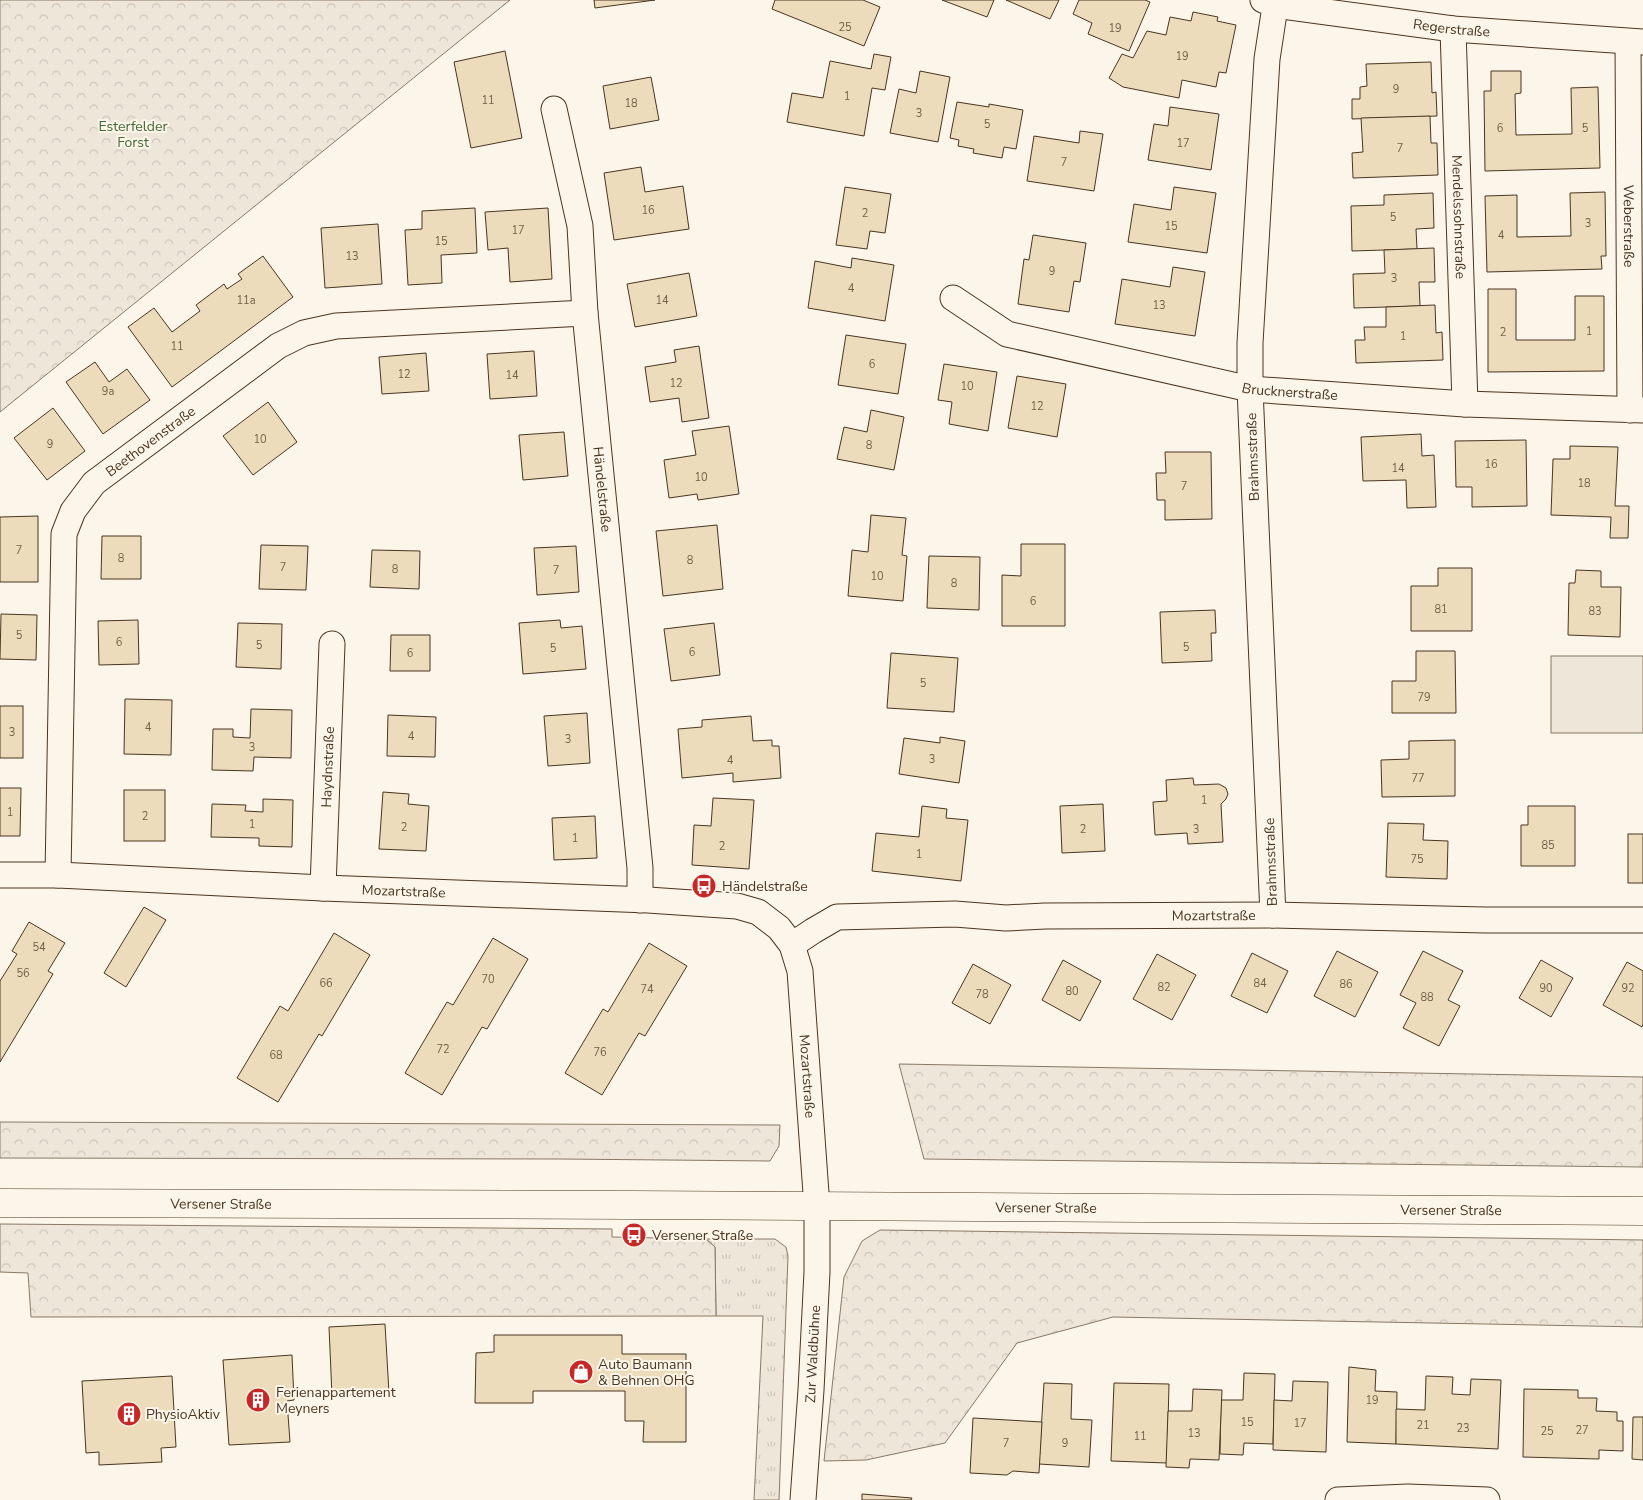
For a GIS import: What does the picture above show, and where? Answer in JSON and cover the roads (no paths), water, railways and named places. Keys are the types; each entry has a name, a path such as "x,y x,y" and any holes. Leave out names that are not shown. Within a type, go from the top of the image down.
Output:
{"street":[{"name":"Regerstraße","path":"1272,2 1453,29 1635,42"},
{"name":"Brahmsstraße","path":"1272,2 1250,343 1250,389 1273,915"},
{"name":"Mendelssohnstraße","path":"1453,29 1465,404"},
{"name":"Weberstraße","path":"1635,42 1636,410"},
{"name":"Händelstraße","path":"554,109 580,226 585,313 640,868 640,900"},
{"name":"Brucknerstraße","path":"953,298 1007,334 1250,389 1465,404 1636,410"},
{"name":"Beethovenstraße","path":"58,875 64,534 73,511 94,483 278,346 304,333 336,326 585,313"},
{"name":"Haydnstraße","path":"323,888 332,644"},
{"name":"Mozartstraße","path":"0,875 58,875 323,888 711,903 736,906 758,912 778,928 792,945 800,971 817,1207"},
{"name":"Mozartstraße","path":"792,945 838,917 955,914 1006,918 1045,916 1273,915 1643,920"},
{"name":"Versener Straße","path":"0,1203 1643,1211"},
{"name":"Zur Waldbühne","path":"803,1500 812,1390 818,1272 817,1207"},
{"path":"1338,1500 1408,1497 1487,1500"}],"place":[{"name":"Händelstraße","path":"704,886"},
{"name":"Versener Straße","path":"634,1235"},
{"name":"Auto Baumann & Behnen OHG","path":"581,1372"},
{"name":"Ferienappartement Meyners","path":"258,1400"},
{"name":"PhysioAktiv","path":"129,1414"}],"park label":[{"name":"Esterfelder Forst","path":"133,134"}]}
